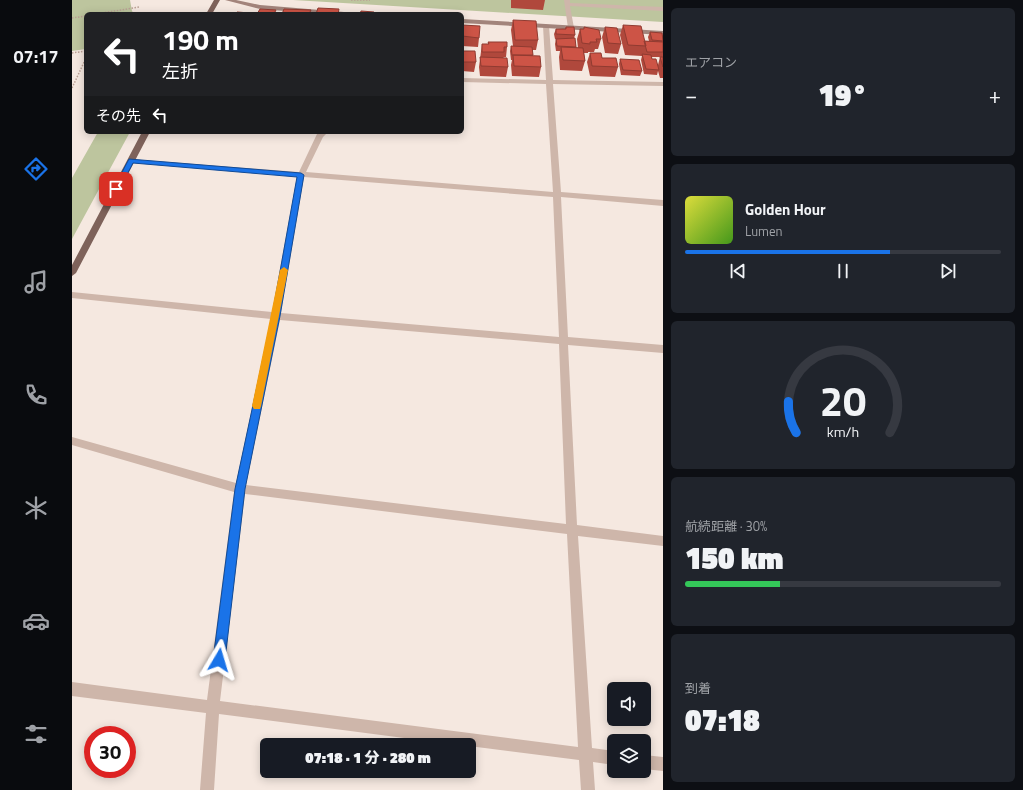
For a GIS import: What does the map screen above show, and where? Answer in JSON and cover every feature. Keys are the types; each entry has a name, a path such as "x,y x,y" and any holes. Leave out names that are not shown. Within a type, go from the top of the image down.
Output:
{"main road":[{"path":"210,12 217,0"},
{"path":"72,273 145,134"}],"street":[{"path":"228,0 260,7 320,12"},
{"path":"464,21 663,33"},
{"path":"546,26 564,340 572,530 588,790"},
{"path":"464,80 663,84"},
{"path":"208,790 213,707 240,489 276,316 301,175 322,134"},
{"path":"131,161 663,203"},
{"path":"72,295 276,316 663,349"},
{"path":"72,441 240,489 663,541"},
{"path":"72,689 607,757"},
{"path":"651,763 663,764"}],"lane":[{"path":"571,28 568,2 663,9"}],"path":[{"path":"351,0 370,0"},
{"path":"108,12 139,7"},
{"path":"72,18 84,16"},
{"path":"72,54 84,51"},
{"path":"72,88 84,62"}],"green space":[{"path":"72,0 130,0 133,12 84,12 84,49 72,51"},
{"path":"293,0 663,0 663,22"},
{"path":"97,134 129,134 72,239 72,178"}],"building":[{"path":"318,8 339,9 338,12 317,12"},
{"path":"260,9 276,10 275,12 258,12"},
{"path":"284,9 311,10 310,12 283,12"},
{"path":"513,20 536,21 538,40 515,40"},
{"path":"464,25 480,26 479,38 464,36"},
{"path":"623,25 641,26 646,46 628,45"},
{"path":"566,27 574,27 575,35 556,34 556,29 566,29"},
{"path":"584,27 599,30 601,39 596,39 597,42 590,42 590,44 582,43 580,29 584,29"},
{"path":"605,27 617,28 621,44 608,43"},
{"path":"650,32 662,33 663,41 652,40"},
{"path":"575,38 576,47 557,46 556,39"},
{"path":"644,41 663,42 663,52 647,52"},
{"path":"488,42 507,42 507,47 504,47 504,52 482,52 482,44 489,44"},
{"path":"511,46 532,47 533,55 512,55"},
{"path":"561,47 583,48 585,61 563,60"},
{"path":"464,51 475,51 476,62 464,62"},
{"path":"590,53 601,53 602,58 616,58 618,67 592,66"},
{"path":"642,54 651,55 652,59 656,59 659,70 646,69"},
{"path":"513,55 540,56 541,67 514,66"},
{"path":"480,57 507,58 508,67 481,66"},
{"path":"660,57 663,57 663,67"},
{"path":"620,59 639,60 642,71 623,70"}],"slow traffic":[{"path":"257,406 284,270"}],"route":[{"path":"116,189 131,161 301,175 276,316 240,489 219,660"}]}
